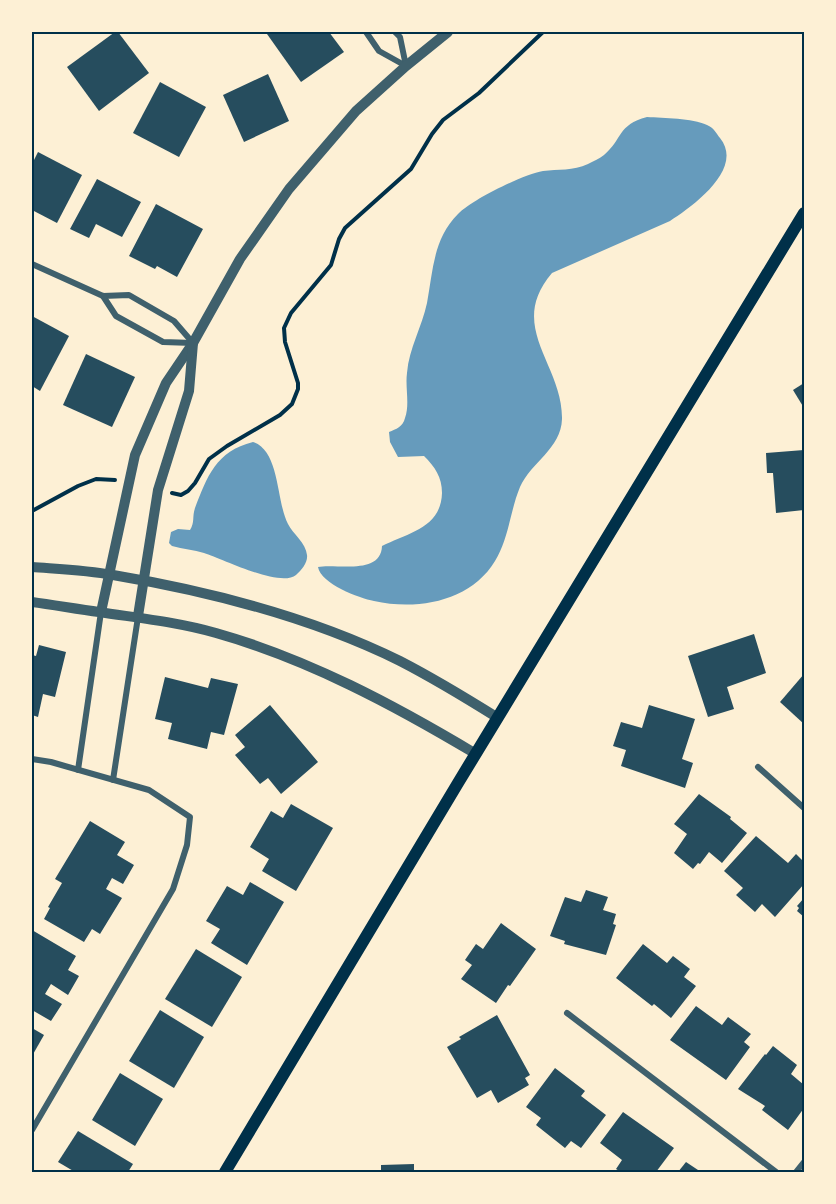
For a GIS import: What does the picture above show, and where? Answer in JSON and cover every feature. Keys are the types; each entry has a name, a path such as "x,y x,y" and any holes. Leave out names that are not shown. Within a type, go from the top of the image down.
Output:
{"main road":[{"path":"225,1173 804,213"}],"street":[{"path":"366,32 379,51 406,66"},
{"path":"395,32 400,38 406,66"},
{"path":"78,770 101,612 128,483 135,455 166,383 193,343 240,259 289,189 356,111 448,32"},
{"path":"32,264 103,296 129,295 174,321 193,343 189,391 158,490 113,780"},
{"path":"103,296 116,316 163,342 193,343"},
{"path":"32,567 110,574 288,617 357,642 400,661 498,718"},
{"path":"32,602 138,616 216,633 296,661 394,707 476,754"},
{"path":"32,759 149,790 190,817 187,845 174,889 32,1130"},
{"path":"758,767 804,808"},
{"path":"567,1013 776,1173"},
{"path":"796,1173 804,1162"}],"path":[{"path":"158,490 181,495 188,491 209,459 287,410 296,397 298,383 285,342 284,328 291,313 331,265 345,228 411,170 443,120 478,93 543,32"},
{"path":"32,511 96,479 114,479 128,483"}],"water":[{"path":"647,117 686,120 709,126 720,138 726,150 726,162 713,186 679,215 552,273 539,293 534,311 535,328 560,399 562,419 557,439 520,487 500,552 495,561 485,575 472,586 442,600 425,603 408,605 374,601 359,597 333,584 326,579 318,567 366,565 374,561 380,555 382,546 421,528 436,514 440,505 442,487 435,468 424,456 398,457 390,442 389,432 401,426 405,418 408,364 425,312 435,256 443,234 458,214 486,195 534,173 577,168 588,164 604,155 630,124"},
{"path":"253,442 262,447 268,455 273,466 284,514 306,551 307,558 304,566 296,575 288,578 278,578 251,571 204,553 172,546 169,543 171,532 178,529 190,530 199,497 215,467 230,452"}],"building":[{"path":"118,32 149,73 99,111 67,67"},
{"path":"271,32 329,32 344,52 301,82 267,34"},
{"path":"268,74 289,121 244,142 223,95"},
{"path":"160,82 206,107 179,157 133,133"},
{"path":"38,152 82,175 57,223 32,210 32,164"},
{"path":"97,179 141,202 122,237 96,224 89,238 70,229"},
{"path":"156,204 203,229 177,277 157,266 155,269 129,256"},
{"path":"32,316 69,336 40,391 32,386"},
{"path":"86,354 135,377 112,427 63,405"},
{"path":"804,383 804,408 793,390"},
{"path":"804,450 804,510 776,513 773,473 767,473 766,453"},
{"path":"754,634 766,673 727,687 734,709 708,717 688,656"},
{"path":"39,645 66,652 55,697 43,694 38,717 32,715 32,655 36,656"},
{"path":"804,674 804,724 780,702"},
{"path":"165,677 208,688 211,678 238,684 224,735 211,732 207,749 168,739 172,723 155,719"},
{"path":"270,705 318,762 281,794 268,778 260,784 235,755 245,747 235,735"},
{"path":"649,705 695,719 682,759 693,763 685,788 621,766 626,750 613,746 621,722 642,728"},
{"path":"699,794 731,817 730,819 747,833 722,863 709,852 693,869 674,853 687,834 674,824"},
{"path":"291,804 333,828 296,891 262,871 269,859 250,847 271,811 283,818"},
{"path":"90,821 125,842 117,855 134,865 123,884 112,878 106,889 122,898 100,934 92,929 84,942 44,919 62,883 55,879"},
{"path":"756,836 788,863 796,854 804,862 804,884 775,917 762,904 755,912 736,895 743,888 724,871"},
{"path":"250,882 284,902 247,965 211,943 220,929 206,921 227,886 243,895"},
{"path":"586,890 608,897 603,910 616,914 613,924 616,925 606,955 564,944 565,941 550,936 565,897 581,902"},
{"path":"804,898 804,917 797,911 799,908 797,906"},
{"path":"501,923 536,949 496,1003 461,979 472,965 465,960 476,944 483,949"},
{"path":"32,930 76,956 68,970 79,976 68,995 51,984 45,994 62,1004 51,1021 32,1010"},
{"path":"643,944 667,963 673,956 690,969 684,977 696,986 671,1018 616,978"},
{"path":"196,949 242,977 212,1027 165,999"},
{"path":"696,1006 722,1025 728,1017 751,1034 744,1042 750,1047 726,1080 670,1040"},
{"path":"160,1010 204,1037 174,1088 129,1061"},
{"path":"497,1015 530,1075 525,1078 529,1085 498,1103 491,1090 477,1098 447,1047 461,1039 459,1037"},
{"path":"32,1028 44,1035 32,1056"},
{"path":"773,1046 797,1065 791,1074 804,1085 804,1108 788,1130 762,1110 765,1106 738,1089"},
{"path":"555,1068 585,1091 581,1096 606,1115 581,1148 571,1141 565,1148 536,1125 541,1118 526,1107"},
{"path":"120,1073 163,1099 135,1146 92,1120"},
{"path":"623,1112 674,1148 656,1172 635,1170 621,1172 616,1169 622,1160 600,1143"},
{"path":"78,1131 133,1164 128,1172 75,1172 58,1162"},
{"path":"686,1162 701,1172 678,1172"},
{"path":"414,1164 414,1172 381,1172 381,1165"}]}
